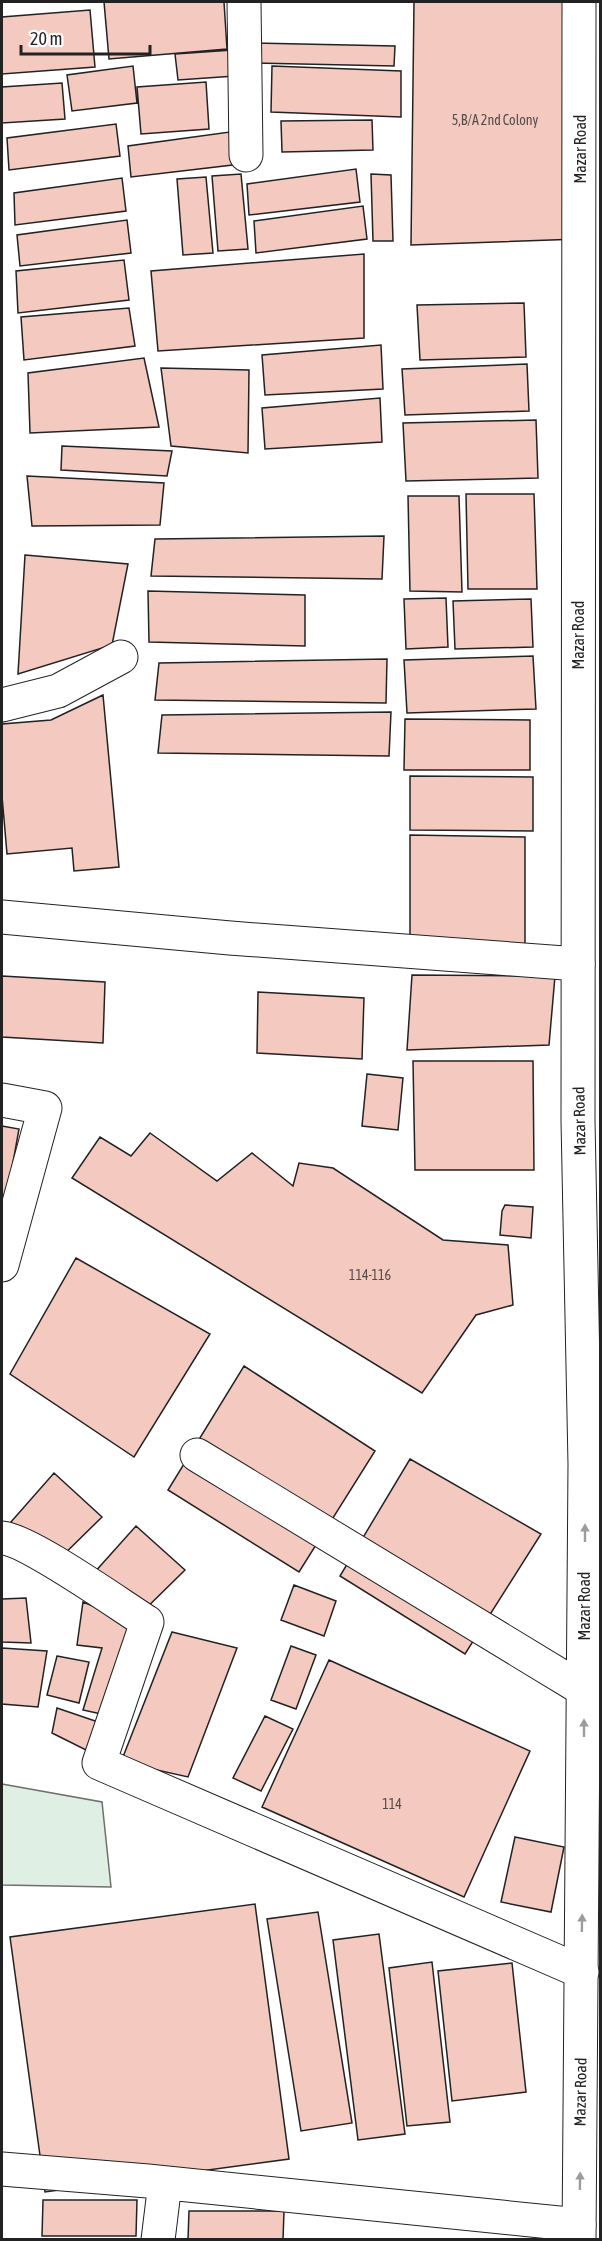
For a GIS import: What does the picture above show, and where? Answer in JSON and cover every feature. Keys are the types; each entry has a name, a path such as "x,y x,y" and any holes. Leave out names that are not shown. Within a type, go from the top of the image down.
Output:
{"street":[{"path":"244,2 246,155"},
{"name":"Mazar Road","path":"579,2 578,1121 585,1464 579,2232"},
{"path":"2,705 58,692 122,657"},
{"path":"2,917 230,938 578,964"},
{"path":"2,1100 45,1108 2,1265"},
{"path":"197,1455 584,1690"},
{"path":"2,1539 9,1539 46,1558 147,1622 99,1763 582,1972"},
{"path":"2,2169 165,2183 579,2232"},
{"path":"158,2240 165,2183"}],"green space":[{"path":"2,1784 102,1802 111,1887 2,1885"}],"building":[{"path":"104,2 224,2 227,49 109,59"},
{"path":"414,2 574,2 579,239 411,245"},
{"path":"90,10 95,67 2,74 2,17"},
{"path":"253,43 395,46 394,66 253,63"},
{"path":"233,50 235,76 178,80 175,54"},
{"path":"133,66 137,103 72,111 67,75"},
{"path":"272,66 401,71 401,117 271,112"},
{"path":"206,82 209,129 141,134 137,87"},
{"path":"62,83 65,119 2,123 2,87"},
{"path":"372,120 373,150 282,152 281,121"},
{"path":"116,124 120,156 9,170 7,138"},
{"path":"237,131 241,164 131,177 128,146"},
{"path":"356,169 360,202 249,215 247,184"},
{"path":"241,174 248,249 218,251 212,176"},
{"path":"371,174 391,175 393,241 373,241"},
{"path":"206,177 213,253 183,255 177,179"},
{"path":"122,178 126,211 15,225 14,193"},
{"path":"363,206 367,239 256,253 254,221"},
{"path":"127,220 131,253 20,266 17,235"},
{"path":"364,254 364,338 158,351 151,271"},
{"path":"124,260 129,300 18,313 16,271"},
{"path":"524,303 526,357 420,360 417,305"},
{"path":"129,308 135,346 24,360 21,317"},
{"path":"381,345 383,389 265,395 262,355"},
{"path":"144,358 159,427 30,433 28,373"},
{"path":"527,364 529,411 405,415 402,369"},
{"path":"161,368 249,370 248,453 171,446"},
{"path":"380,398 382,442 265,449 262,408"},
{"path":"536,420 538,478 406,481 403,423"},
{"path":"62,446 172,451 167,476 61,470"},
{"path":"27,476 164,483 160,525 32,526"},
{"path":"466,494 534,494 537,589 468,589"},
{"path":"408,496 459,496 462,592 410,591"},
{"path":"384,536 382,579 151,576 155,539"},
{"path":"25,555 128,564 112,645 18,674"},
{"path":"148,591 305,595 305,646 149,642"},
{"path":"446,598 448,647 406,649 404,599"},
{"path":"531,599 533,647 455,649 453,601"},
{"path":"533,656 536,709 407,713 404,660"},
{"path":"387,659 386,703 155,700 159,663"},
{"path":"103,695 119,867 74,871 72,848 7,854 2,796 2,724 51,720"},
{"path":"391,712 389,756 158,753 162,715"},
{"path":"405,719 530,720 530,770 404,770"},
{"path":"410,776 533,777 533,831 410,830"},
{"path":"410,835 525,837 525,944 410,942"},
{"path":"412,975 555,976 549,1045 407,1050"},
{"path":"2,976 105,982 103,1043 2,1037"},
{"path":"258,992 364,998 362,1059 257,1053"},
{"path":"413,1061 533,1061 534,1170 415,1170"},
{"path":"367,1074 403,1078 398,1130 362,1126"},
{"path":"2,1126 19,1129 7,1196 2,1195"},
{"path":"150,1133 217,1181 252,1153 293,1186 299,1163 333,1168 443,1240 508,1245 513,1305 476,1315 422,1393 72,1178 100,1137 131,1156"},
{"path":"505,1205 533,1207 531,1238 500,1235 502,1211"},
{"path":"76,1258 210,1334 134,1457 10,1374"},
{"path":"244,1366 375,1451 299,1572 168,1490"},
{"path":"410,1459 541,1534 465,1654 340,1576"},
{"path":"54,1473 102,1517 48,1570 3,1531"},
{"path":"136,1526 185,1570 131,1623 85,1583"},
{"path":"294,1585 336,1601 324,1636 281,1620"},
{"path":"26,1598 31,1643 2,1642 2,1599"},
{"path":"83,1602 140,1625 115,1717 83,1710 102,1648 77,1645"},
{"path":"172,1632 237,1648 188,1777 121,1762"},
{"path":"291,1646 316,1655 296,1709 271,1700"},
{"path":"2,1648 47,1651 38,1707 2,1704"},
{"path":"57,1656 89,1662 79,1703 47,1695"},
{"path":"329,1660 530,1751 464,1897 262,1807"},
{"path":"57,1708 104,1724 94,1754 52,1733"},
{"path":"265,1716 293,1729 261,1791 233,1778"},
{"path":"515,1837 564,1847 551,1912 501,1902"},
{"path":"255,1904 289,2159 45,2192 10,1937"},
{"path":"318,1912 352,2123 301,2131 267,1919"},
{"path":"379,1934 405,2134 358,2140 333,1940"},
{"path":"432,1962 450,2122 407,2126 389,1968"},
{"path":"512,1963 526,2092 452,2101 438,1971"},
{"path":"43,2200 137,2200 136,2236 42,2236"},
{"path":"189,2211 284,2211 283,2240 188,2240"}]}
